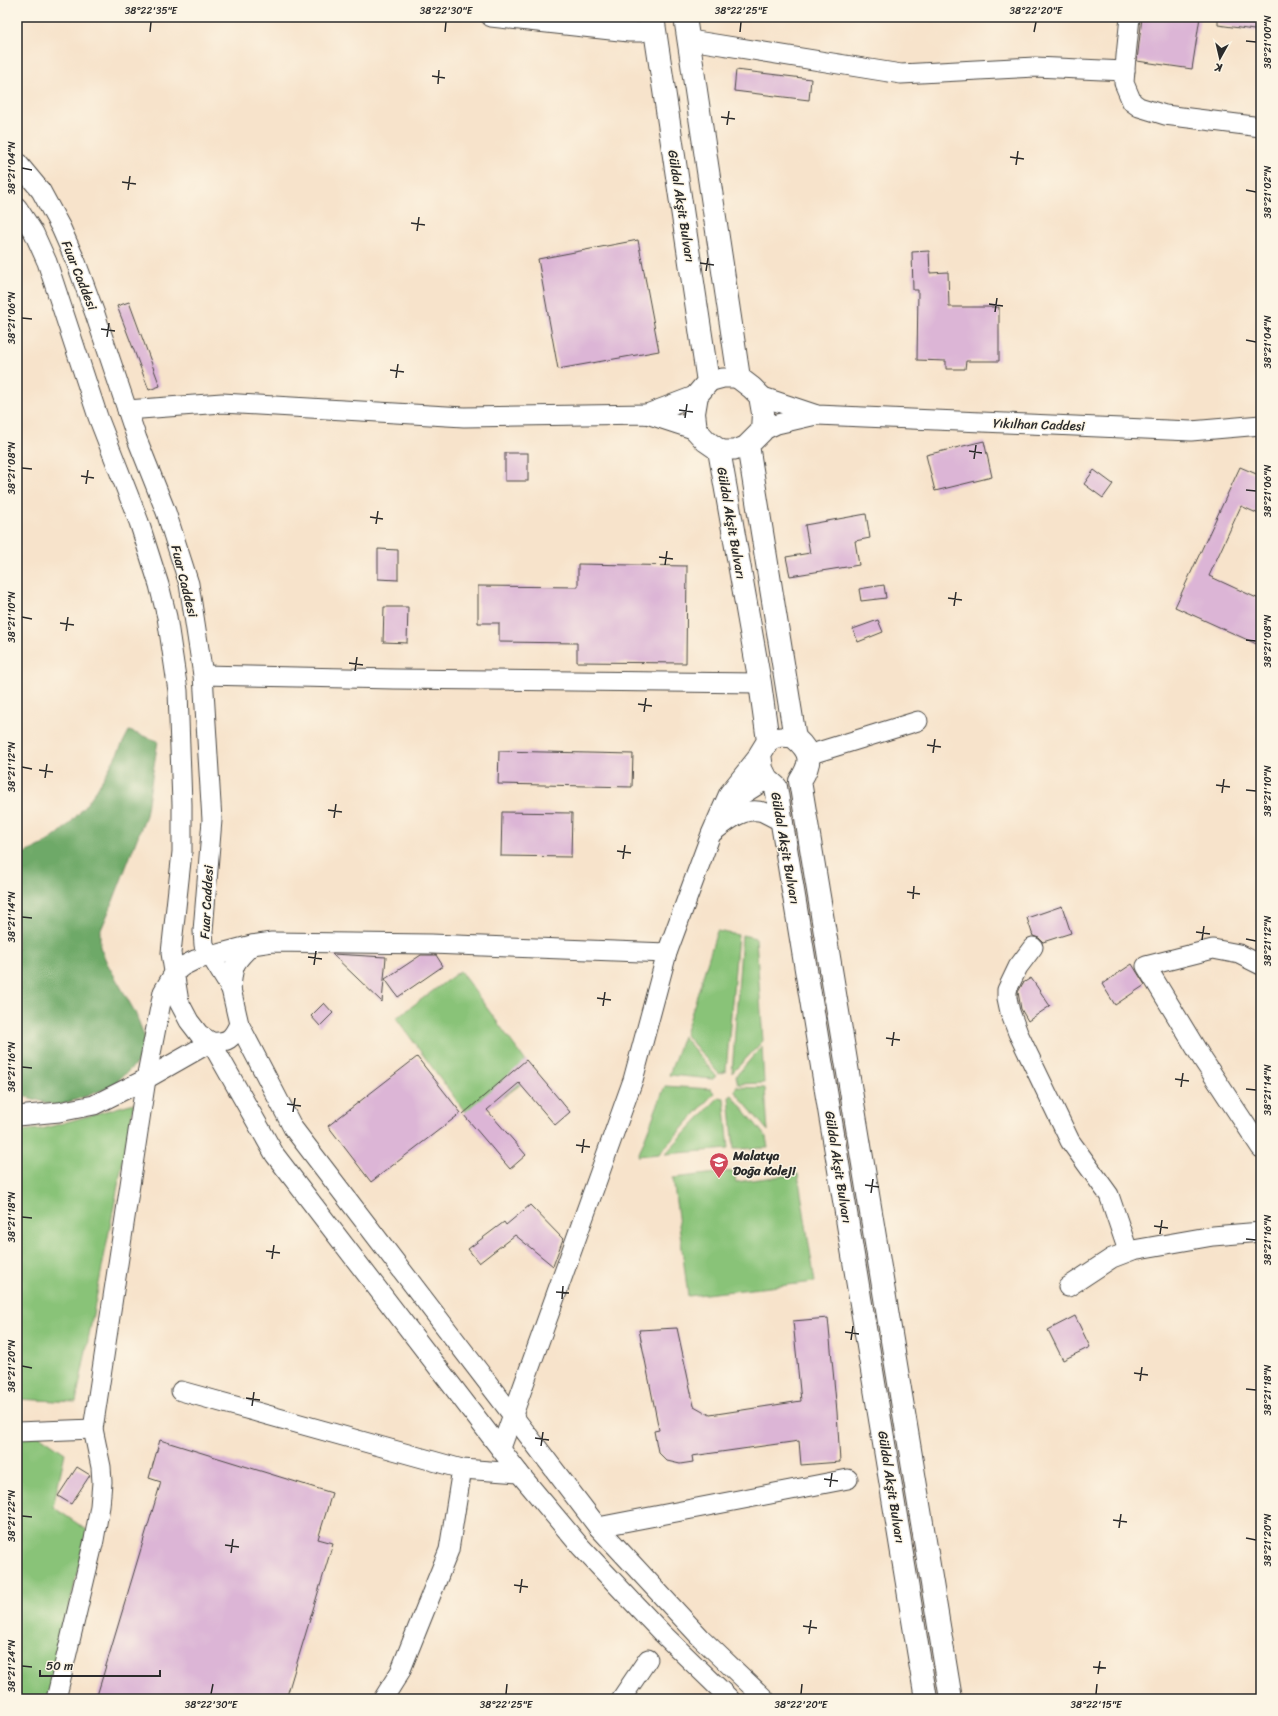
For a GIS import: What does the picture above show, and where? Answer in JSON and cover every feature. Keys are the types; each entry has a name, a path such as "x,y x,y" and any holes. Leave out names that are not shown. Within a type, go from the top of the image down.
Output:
{"main road":[{"path":"685,17 690,40 739,378 760,396 763,413 755,438 795,738 804,746 808,755"},
{"name":"Güldal Akşit Bulvarı","path":"654,22 703,389 694,413 696,430 706,441 719,450 760,683 764,748 762,769 772,783 782,822 926,1699"},
{"name":"Güldal Akşit Bulvarı","path":"808,755 808,768 800,781 951,1699"}],"street":[{"path":"491,17 629,32 641,32 654,22"},
{"path":"1130,17 1124,83 1132,102 1139,107 1165,115 1261,127"},
{"path":"690,40 901,74 1036,67 1125,71"},
{"name":"Fuar Caddesi","path":"17,162 41,191 61,228 95,314 127,410 166,512 189,584 203,675 212,820 202,931 204,945 231,989 239,1024 293,1128 598,1527 701,1638 765,1699"},
{"path":"17,207 34,233 54,279 98,417 150,556 166,616 178,691 182,804 182,852 171,953 180,1002 189,1021 199,1034 210,1042 276,1155 500,1448 580,1546 662,1633 730,1699"},
{"path":"647,414 703,389 723,378 739,378"},
{"name":"Yıkılhan Caddesi","path":"760,396 817,415"},
{"path":"127,410 222,403 464,417 647,414 696,430"},
{"name":"Yıkılhan Caddesi","path":"755,438 777,424 817,415 1191,431 1261,425"},
{"path":"719,450 734,450 755,438"},
{"path":"203,675 394,679 760,683"},
{"path":"808,755 918,720"},
{"path":"500,1448 633,1080 667,953 711,834 729,793 764,748 780,737 795,738"},
{"path":"719,815 740,796 772,783 788,786 800,781"},
{"path":"711,834 729,820 746,812 761,811 782,822"},
{"path":"56,1699 94,1540 100,1506 102,1467 93,1430 146,1079 163,992 174,973 183,966 210,956 252,945 272,942 431,944 667,953"},
{"path":"231,989 232,971 237,959 252,945"},
{"path":"1033,947 1018,967 1007,990 1010,1012 1018,1033 1070,1141 1109,1195 1128,1252"},
{"path":"1261,965 1239,954 1213,949 1146,966 1203,1060 1261,1148"},
{"path":"17,1116 59,1112 94,1105 146,1079 210,1042 222,1042 228,1040 239,1024"},
{"path":"17,1104 59,1112"},
{"path":"1068,1287 1099,1266 1128,1252 1213,1236 1261,1232"},
{"path":"180,1391 462,1469 520,1473"},
{"path":"17,1432 93,1430"},
{"path":"383,1699 400,1672 449,1550 462,1469"},
{"path":"598,1527 848,1479"},
{"path":"621,1699 648,1659"}],"green space":[{"path":"129,731 158,741 146,815 100,932 100,947 107,963 135,1012 147,1043 136,1064 112,1086 57,1106 17,1094 17,855 34,849 51,839 79,814 101,782"},
{"path":"717,931 738,935 726,1071 719,1074 685,1034"},
{"path":"742,935 756,938 763,1041 732,1073"},
{"path":"460,971 535,1074 471,1120 396,1018"},
{"path":"683,1036 716,1076 713,1079 669,1075"},
{"path":"762,1046 764,1083 738,1084 736,1076"},
{"path":"665,1086 711,1089 714,1093 659,1154 638,1156"},
{"path":"736,1087 765,1088 768,1131 735,1092"},
{"path":"732,1095 766,1137 768,1148 734,1149 729,1097"},
{"path":"719,1097 724,1098 729,1149 665,1154"},
{"path":"134,1103 76,1402 17,1399 17,1131 42,1129"},
{"path":"734,1171 736,1182 798,1174 815,1282 688,1296 673,1178"},
{"path":"17,1429 36,1433 65,1453 53,1507 87,1530 48,1699 17,1699"}],"building":[{"path":"1142,17 1200,17 1192,69 1137,61"},
{"path":"1218,17 1261,17 1261,31 1218,25"},
{"path":"736,70 811,79 809,100 734,91"},
{"path":"638,240 659,351 558,369 538,259"},
{"path":"929,251 930,273 948,272 949,307 999,307 999,361 966,361 965,369 946,369 946,361 917,360 918,290 913,290 912,252"},
{"path":"129,302 160,386 149,390 117,306"},
{"path":"984,441 992,477 935,491 926,455"},
{"path":"505,453 528,453 528,481 505,481"},
{"path":"1240,467 1261,476 1261,515 1241,506 1209,576 1261,600 1261,646 1175,607"},
{"path":"1094,470 1113,484 1103,498 1084,484"},
{"path":"866,514 870,538 855,541 859,565 790,576 786,557 810,553 805,525"},
{"path":"378,549 398,550 398,580 378,579"},
{"path":"578,564 687,566 686,663 577,662 577,643 499,642 499,623 478,623 478,586 578,587"},
{"path":"884,585 886,598 861,601 859,589"},
{"path":"384,607 408,607 407,643 383,642"},
{"path":"878,620 883,632 858,642 853,629"},
{"path":"499,751 633,754 632,787 498,784"},
{"path":"502,812 572,813 571,857 501,856"},
{"path":"1062,906 1071,933 1043,942 1039,938 1033,936 1027,918"},
{"path":"332,954 386,957 382,1002"},
{"path":"421,955 436,955 443,966 398,997 385,979"},
{"path":"1132,964 1145,985 1115,1005 1102,984"},
{"path":"1031,978 1050,1006 1028,1021 1021,1009 1018,992 1023,983"},
{"path":"324,1003 333,1013 320,1026 311,1016"},
{"path":"417,1057 461,1113 371,1182 328,1126"},
{"path":"526,1060 570,1112 555,1125 519,1083 487,1110 526,1155 510,1169 463,1114"},
{"path":"530,1205 563,1239 553,1266 515,1235 479,1263 468,1249 504,1222 506,1225"},
{"path":"1075,1316 1090,1347 1063,1360 1048,1330"},
{"path":"828,1318 840,1462 801,1465 799,1441 692,1456 693,1462 680,1464 667,1461 658,1452 654,1431 659,1430 639,1330 677,1328 694,1406 710,1415 801,1401 793,1321"},
{"path":"160,1440 332,1493 318,1539 333,1543 286,1699 96,1699 161,1482 149,1478"},
{"path":"77,1467 90,1475 71,1504 58,1496"}],"place":[{"name":"Malatya Doğa Koleji","path":"719,1179"}]}
